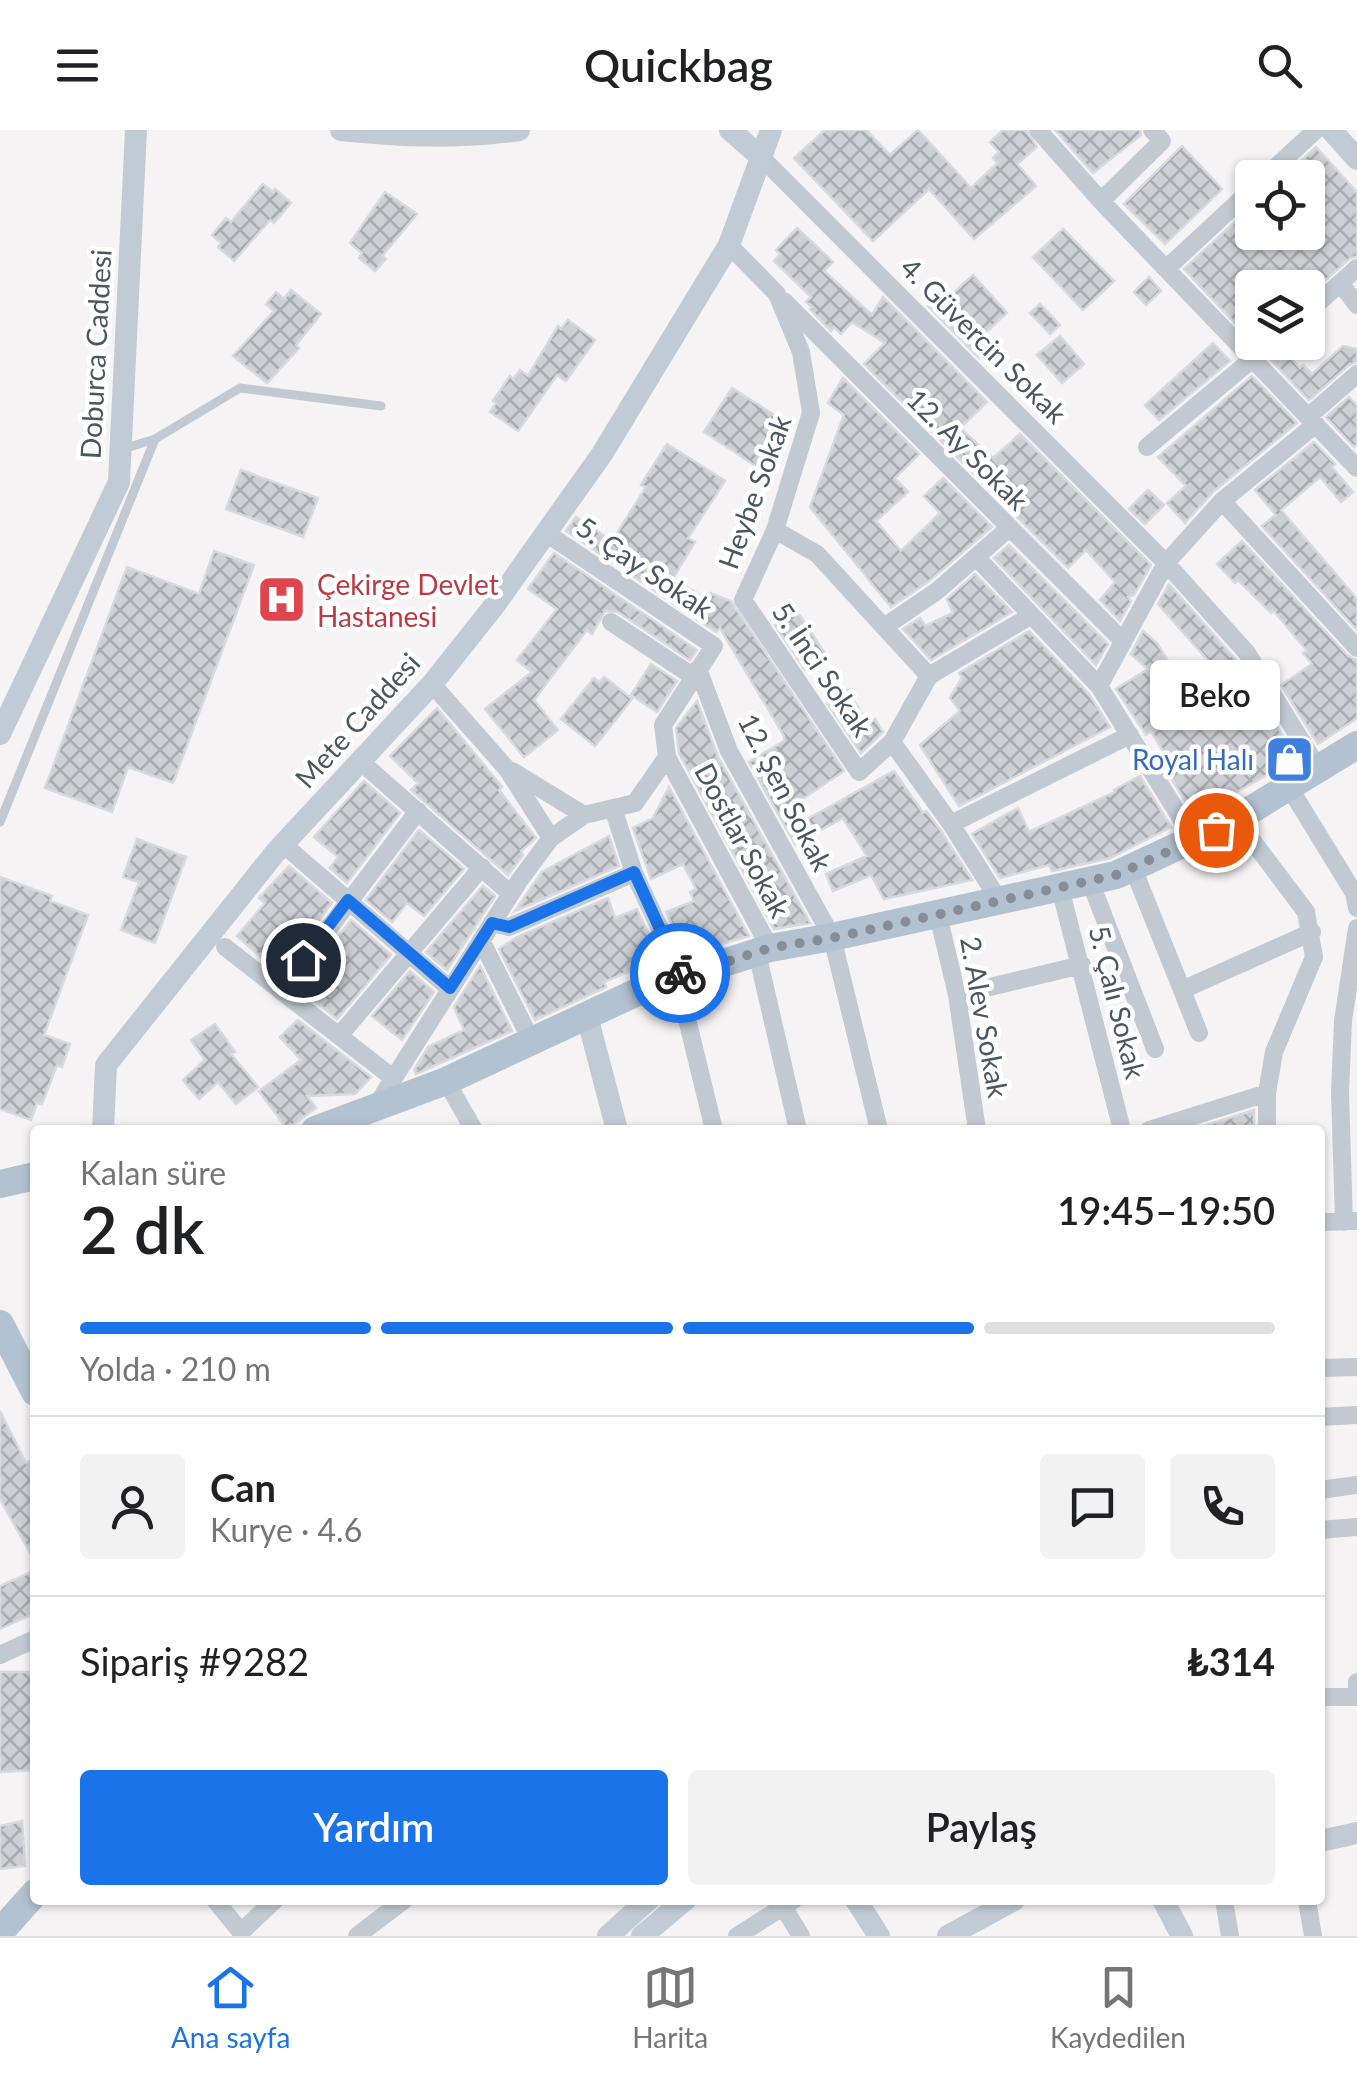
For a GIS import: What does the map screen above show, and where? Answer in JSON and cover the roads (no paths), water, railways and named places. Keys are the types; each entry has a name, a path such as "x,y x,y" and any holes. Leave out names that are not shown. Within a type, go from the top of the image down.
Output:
{"main road":[{"path":"330,1125 446,1082 646,988 679,977 764,950 1090,882 1132,868 1196,841 1357,746"},
{"path":"0,1184 30,1177"},
{"path":"0,1324 30,1382"},
{"path":"0,1932 18,1903"}],"street":[{"name":"Doburca Caddesi","path":"0,734 119,482 136,130"},
{"path":"341,130 421,137 519,130"},
{"path":"730,130 762,158"},
{"name":"Mete Caddesi","path":"103,1125 106,1065 276,853 432,684 494,606 602,454 729,246 771,130"},
{"path":"1038,130 1101,201 1235,337"},
{"path":"1101,201 1162,141 1152,130"},
{"path":"1284,160 1316,130"},
{"path":"1331,130 1357,159"},
{"name":"4. Güvercin Sokak","path":"762,158 1166,563 1246,653 1318,768"},
{"path":"1168,268 1235,204"},
{"name":"Heybe Sokak","path":"729,246 777,294 801,352 811,413 776,530 743,600"},
{"path":"1325,297 1357,268"},
{"path":"1340,283 1357,304"},
{"name":"12. Ay Sokak","path":"777,294 1122,640"},
{"path":"1148,446 1253,360"},
{"path":"1257,360 1357,468"},
{"path":"1099,686 1166,563 1222,500 1313,420 1357,374"},
{"path":"1222,500 1357,648"},
{"path":"884,627 978,558 1008,529"},
{"path":"776,530 816,554 929,676"},
{"name":"5. Çay Sokak","path":"546,534 714,646 696,673"},
{"path":"978,558 1099,686 1196,841"},
{"name":"5. İnci Sokak","path":"743,600 859,772 892,742 999,900"},
{"path":"892,742 929,676 1030,616"},
{"path":"372,1110 510,894 551,838 584,814 635,802 667,758 664,725 696,673 611,622"},
{"name":"12. Şen Sokak","path":"696,673 729,751 832,938 878,1125"},
{"path":"432,684 506,768 551,838"},
{"path":"951,824 1130,735"},
{"name":"Dostlar Sokak","path":"667,758 764,950 797,1125"},
{"path":"360,761 510,894"},
{"path":"506,768 584,814"},
{"path":"1289,787 1354,893 1357,908"},
{"path":"613,808 634,872 679,977 713,1125"},
{"path":"281,991 418,812"},
{"path":"1236,819 1287,882 1306,912 1312,932 1314,957 1274,1052 1267,1125"},
{"path":"291,852 450,988"},
{"path":"339,1036 482,867"},
{"path":"1132,868 1199,1033"},
{"path":"492,923 509,927 634,872"},
{"path":"1090,882 1155,1049"},
{"name":"5. Çalı Sokak","path":"1060,888 1121,1125"},
{"name":"2. Alev Sokak","path":"938,915 957,995 977,1125"},
{"path":"1350,1222 1340,1092 1343,1021 1357,928"},
{"path":"1182,990 1312,932"},
{"path":"481,940 532,1042"},
{"path":"225,947 393,1078"},
{"path":"957,995 1082,965"},
{"path":"587,1016 616,1125"},
{"path":"446,1082 471,1125"},
{"path":"1166,1125 1268,1094"},
{"path":"1325,1368 1357,1367"},
{"path":"1325,1417 1357,1415"},
{"path":"1325,1489 1357,1485"},
{"path":"1325,1530 1357,1527"},
{"path":"0,1655 30,1641"},
{"path":"1325,1697 1357,1697 1357,1682"},
{"path":"1325,1840 1357,1834"},
{"path":"219,1905 241,1932 270,1905"},
{"path":"357,1936 397,1905"},
{"path":"608,1936 673,1905"},
{"path":"738,1936 782,1905"},
{"path":"787,1905 801,1936"},
{"path":"859,1905 879,1936"},
{"path":"948,1936 1005,1905"},
{"path":"1166,1905 1182,1936"},
{"path":"1225,1905 1230,1936"},
{"path":"1308,1905 1313,1936"}],"lane":[{"path":"120,450 155,439 240,388 381,406"},
{"path":"0,822 155,439"}],"place":[{"name":"Çekirge Devlet Hastanesi","path":"282,600"},
{"name":"Royal Halı","path":"1289,759"},
{"name":"Beko","path":"1216,830"}]}
